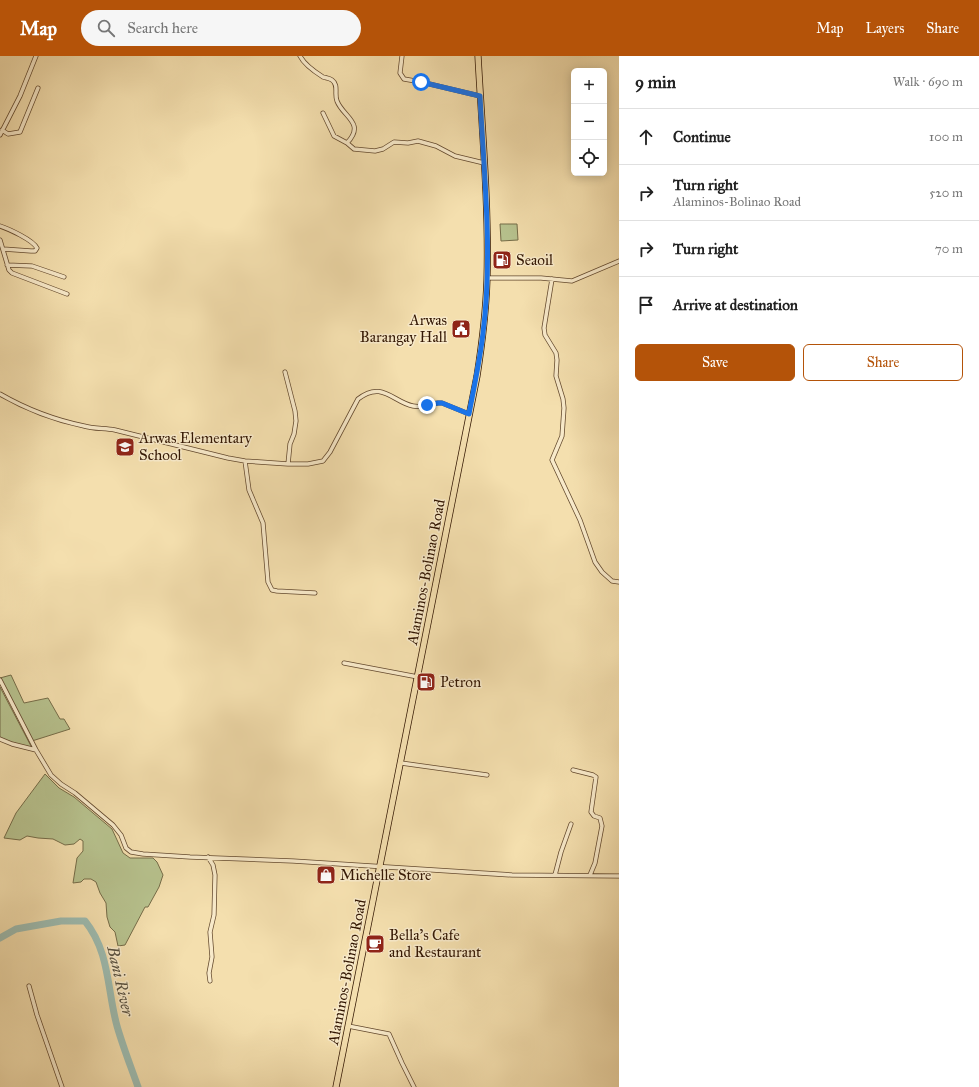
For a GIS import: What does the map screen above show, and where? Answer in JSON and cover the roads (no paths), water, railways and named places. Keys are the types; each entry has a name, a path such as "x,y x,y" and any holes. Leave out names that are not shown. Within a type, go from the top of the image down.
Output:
{"main road":[{"name":"Alaminos-Bolinao Road","path":"336,1087 418,677 477,376 484,332 487,278 487,240 478,56"}],"street":[{"path":"0,135 20,96 36,56"},
{"path":"300,56 305,64 322,76 332,80 334,83 337,103 353,122 354,133 347,144"},
{"path":"402,56 400,73 404,80 421,82 480,96"},
{"path":"2,130 8,134 20,132 38,88"},
{"path":"323,113 334,136 354,149 375,152 394,142 408,143 418,141 436,146 455,156 477,162 484,162"},
{"path":"0,226 15,232 33,243 37,248 35,251 31,251 1,248"},
{"path":"0,240 1,248 10,272 67,294"},
{"path":"487,278 526,278 572,281 619,261"},
{"path":"8,265 32,266 64,277"},
{"path":"552,279 544,328 545,335 556,353 556,376 564,408 562,436 552,460 580,520 594,562 612,581 619,582"},
{"path":"285,372 295,411 296,421 296,426 290,444 288,464"},
{"path":"0,394 34,411 80,425 116,430 228,458 245,461 288,464 323,462 330,452 358,399 363,395 370,393 381,392 389,394 415,407 442,403 469,414"},
{"path":"245,461 249,490 263,523 266,573 269,587 272,590 277,591 315,593"},
{"path":"344,663 418,677"},
{"path":"0,680 36,750 51,775 113,825 121,835 126,848 131,852 144,854 380,866 512,875 619,876"},
{"path":"0,738 12,744 36,750"},
{"path":"401,763 487,775"},
{"path":"573,770 593,774 596,777 591,812 594,816 600,818 602,826 595,862 590,875"},
{"path":"555,875 571,824"},
{"path":"208,857 213,865 215,875 214,915 210,932 212,957 209,973 210,981"},
{"path":"29,986 37,1015 62,1087"},
{"path":"348,1026 389,1034 414,1087"}],"waterway":[{"name":"Bani River","path":"0,938 16,929 61,921 85,921 99,945 107,972 117,1026 138,1087"}],"place":[{"name":"Seaoil","path":"502,260"},
{"name":"Arwas Barangay Hall","path":"461,329"},
{"name":"Arwas Elementary School","path":"125,447"},
{"name":"Petron","path":"426,682"},
{"name":"Michelle Store","path":"326,875"},
{"name":"Bella’s Cafe and Restaurant","path":"375,944"}]}
